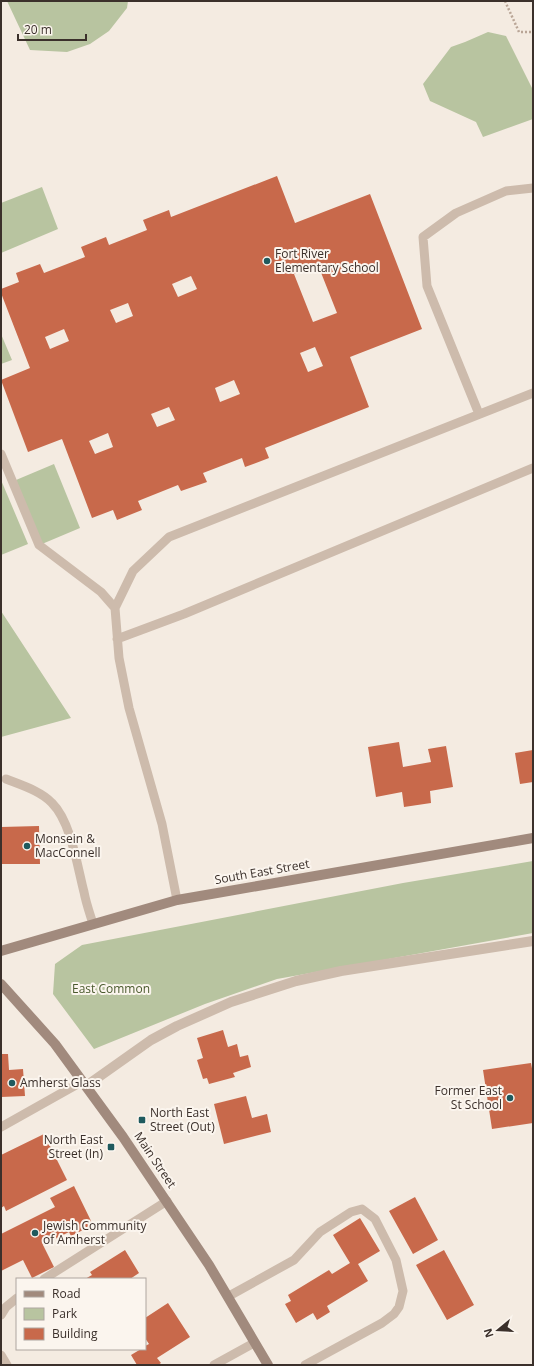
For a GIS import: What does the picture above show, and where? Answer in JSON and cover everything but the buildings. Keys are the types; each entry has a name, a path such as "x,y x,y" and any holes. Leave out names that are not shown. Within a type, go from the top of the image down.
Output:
{"main road":[{"name":"South East Street","path":"1,951 177,900 533,838"},
{"name":"Main Street","path":"1,984 55,1044 123,1137 229,1296 268,1365"}],"street":[{"path":"84,1084 151,1040 177,1026 231,1002 296,981 341,971 533,941"}],"lane":[{"path":"479,414 427,286 423,237 456,213 506,191 533,188"},
{"path":"177,900 162,824 129,708 119,658 115,608 133,571 169,537 533,392"},
{"path":"1,454 39,545 101,592 115,608"},
{"path":"117,639 184,614 533,468"},
{"path":"6,779 40,794 52,802 62,816 72,844 84,894 94,924"},
{"path":"1,1127 84,1084"},
{"path":"46,1278 167,1202"},
{"path":"229,1296 294,1260 320,1232 351,1212 362,1209 375,1219 396,1260 403,1291 399,1307 394,1314 382,1323 305,1365"},
{"path":"1,1315 6,1307 16,1299"},
{"path":"214,1365 254,1342"},
{"path":"1,1355 7,1365"}],"path":[{"path":"505,1 519,32 533,32"}],"green space":[{"path":"7,1 128,1 127,8 109,31 90,44 67,52 30,50"},
{"path":"488,32 506,36 532,88 533,119 483,137 476,122 430,101 423,84 451,47"},
{"path":"42,187 58,229 1,253 1,203"},
{"path":"1,334 12,360 1,364"},
{"path":"54,464 80,528 42,544 16,480"},
{"path":"1,480 28,544 1,555"},
{"path":"1,611 71,718 1,737"},
{"name":"East Common","path":"533,861 533,933 277,979 205,1004 94,1049 53,994 55,964 82,945 403,883"}],"place":[{"name":"Fort River Elementary School","path":"267,261"},
{"name":"Monsein & MacConnell","path":"27,846"},
{"name":"Amherst Glass","path":"12,1083"},
{"name":"Former East St School","path":"510,1098"},
{"name":"North East Street (Out)","path":"142,1120"},
{"name":"North East Street (In)","path":"111,1147"},
{"name":"Jewish Community of Amherst","path":"35,1233"}]}
